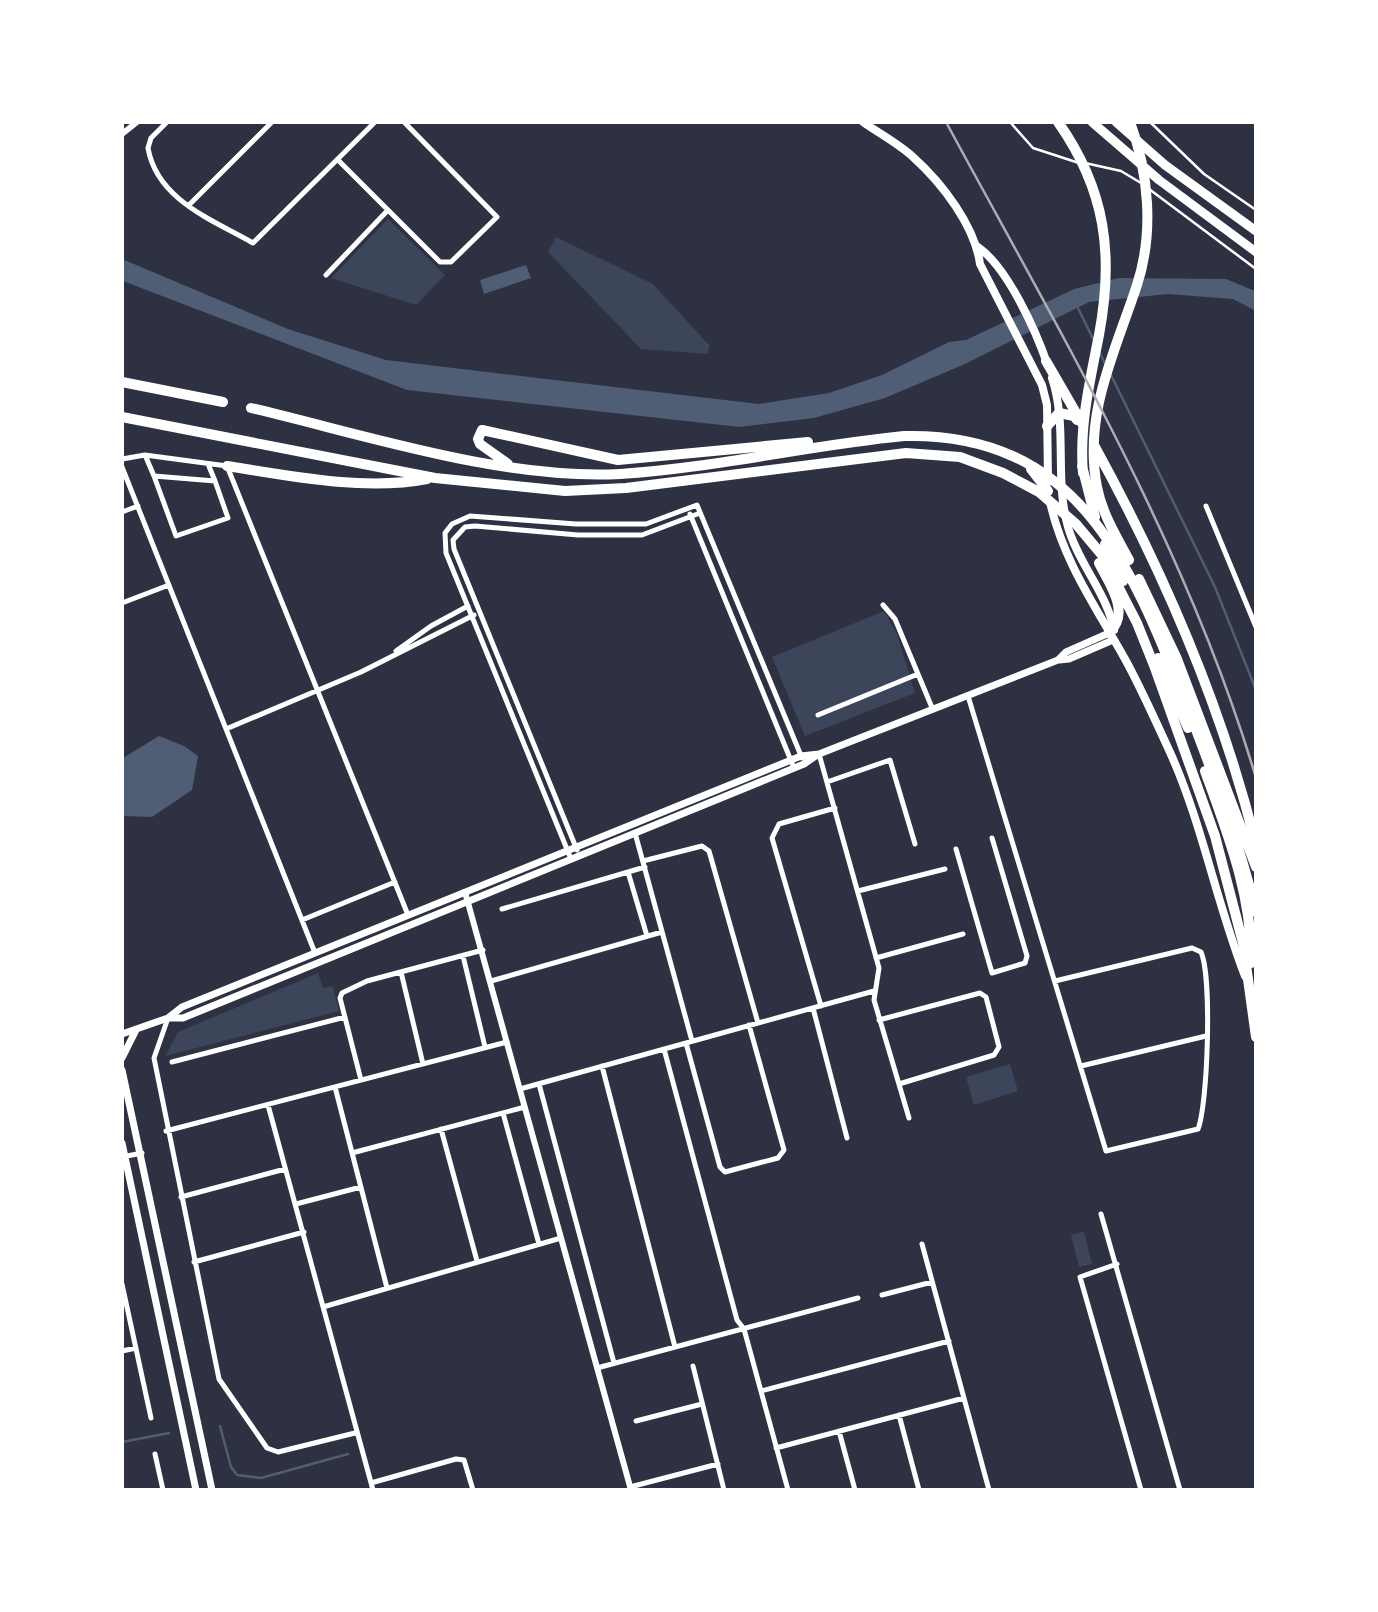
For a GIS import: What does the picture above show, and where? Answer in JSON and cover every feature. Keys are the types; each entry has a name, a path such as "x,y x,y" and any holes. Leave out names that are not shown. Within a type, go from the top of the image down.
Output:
{"highway":[{"path":"1058,122 1076,149 1095,191 1104,223 1106,292 1087,397 1082,466 1090,538 1118,603 1119,621 1112,633"},
{"path":"1092,122 1159,180 1255,252"},
{"path":"1116,122 1165,165 1255,231"},
{"path":"1129,122 1147,192 1146,244 1138,283 1115,343 1095,414 1097,487 1106,518 1153,603 1177,659 1255,867"},
{"path":"1046,361 1087,432 1156,566 1217,719 1255,845"},
{"path":"122,382 223,402"},
{"path":"251,408 512,467 566,473 621,474 874,439 937,435 968,440 1020,459 1047,477 1088,511 1122,560 1146,607 1221,793 1255,912"},
{"path":"1047,426 1059,413 1074,416 1087,432"},
{"path":"122,417 435,478 565,491 696,480 906,453 960,457 1003,473 1039,492 1060,508 1102,555 1137,623 1155,668 1215,836 1243,943 1255,1037"},
{"path":"512,467 480,444 478,439 482,430 618,460 904,433 935,433 963,437 1010,451 1024,462 1048,491"},
{"path":"1082,466 1100,532 1197,747 1228,834 1248,913 1251,940 1250,989"},
{"path":"227,467 302,478 404,484 435,478"}],"main road":[{"path":"863,122 922,166 954,206 978,247 993,258 1034,334 1057,391 1061,500 1068,529 1112,633 1171,753 1197,826 1228,936 1250,989"},
{"path":"978,247 980,264 1042,385 1047,405 1048,491 1056,531 1070,565 1112,633"},
{"path":"122,1034 168,1018 183,1018 466,896 793,764 804,764 819,754 1058,660 1066,652 1112,633"},
{"path":"578,851 635,832 793,764 801,756 819,754"},
{"path":"168,1018 182,1007 408,915 466,896"},
{"path":"122,1058 136,1029"},
{"path":"122,1070 142,1153 212,1489"},
{"path":"122,1143 196,1489"},
{"path":"166,1349 176,1354 181,1345"},
{"path":"174,1389 183,1379 190,1385"}],"street":[{"path":"122,134 137,122"},
{"path":"167,122 151,138 148,152 162,181 174,196 253,243 375,122"},
{"path":"188,205 272,122"},
{"path":"338,160 443,263 456,259 497,217 404,122"},
{"path":"326,275 388,210"},
{"path":"145,454 176,536 228,518 208,464"},
{"path":"122,459 145,454 227,467 408,915"},
{"path":"122,467 315,953"},
{"path":"153,476 215,481"},
{"path":"569,855 443,544 445,533 452,524 470,516 576,524 646,524 697,505 804,764"},
{"path":"122,512 138,506"},
{"path":"1206,506 1255,627"},
{"path":"688,508 793,764"},
{"path":"578,851 454,549 453,540 465,527 642,536 700,513"},
{"path":"122,603 169,585"},
{"path":"394,653 431,626 476,603"},
{"path":"883,605 895,619 933,710"},
{"path":"226,729 361,672 394,653 480,612"},
{"path":"818,715 918,674"},
{"path":"968,696 1013,852 1106,1150 1198,1129 1205,1081 1206,1036 1204,959 1200,952 1192,948 1055,981"},
{"path":"819,754 876,958 879,980 874,991 879,1020 909,1118"},
{"path":"827,782 890,760 915,844"},
{"path":"821,1006 772,838 779,824 835,808"},
{"path":"635,832 720,1167 725,1172 778,1158 784,1150 749,1026"},
{"path":"956,849 992,973 1014,967 1025,963 1027,956 992,838"},
{"path":"502,909 628,872 644,864 702,846 709,851 758,1023"},
{"path":"858,891 945,869"},
{"path":"628,872 647,936"},
{"path":"302,920 395,882"},
{"path":"466,896 631,1488 718,1464"},
{"path":"491,981 662,932"},
{"path":"876,958 963,933"},
{"path":"362,1080 340,998 353,986 483,950"},
{"path":"463,956 485,1047"},
{"path":"401,972 423,1063"},
{"path":"520,1089 874,991"},
{"path":"879,1020 980,993 986,997 999,1047 994,1055 899,1084"},
{"path":"813,1008 847,1138"},
{"path":"172,1062 345,1017"},
{"path":"168,1018 154,1058 166,1131 219,1379 267,1448 278,1452 355,1433"},
{"path":"1081,1066 1206,1036"},
{"path":"166,1131 507,1042"},
{"path":"664,1049 737,1320 744,1329 788,1489"},
{"path":"602,1066 675,1347"},
{"path":"539,1084 614,1363"},
{"path":"335,1087 387,1288"},
{"path":"268,1105 304,1232 355,1433 372,1486 456,1459 464,1460 473,1489"},
{"path":"352,1153 525,1107"},
{"path":"503,1113 539,1244"},
{"path":"441,1129 477,1261"},
{"path":"124,1157 142,1153"},
{"path":"181,1198 285,1169"},
{"path":"296,1204 361,1188"},
{"path":"1101,1214 1180,1489"},
{"path":"194,1262 304,1232"},
{"path":"323,1307 561,1238"},
{"path":"922,1244 989,1489"},
{"path":"1117,1264 1080,1277 1141,1489"},
{"path":"882,1295 932,1282"},
{"path":"122,1284 151,1418"},
{"path":"597,1368 858,1298"},
{"path":"761,1391 949,1341"},
{"path":"122,1351 136,1348"},
{"path":"692,1366 724,1489"},
{"path":"776,1448 964,1398"},
{"path":"636,1421 702,1404"},
{"path":"899,1415 919,1489"},
{"path":"839,1431 855,1489"},
{"path":"155,1454 163,1489"}],"lane":[{"path":"1010,122 1032,148 1072,163 1098,164 1133,176 1255,269"},
{"path":"1150,122 1204,174 1255,209"}],"shaded area":[{"path":"388,219 445,275 416,305 331,278"},
{"path":"556,237 653,284 710,346 707,354 641,349 548,252"},
{"path":"122,259 288,329 386,360 759,404 829,393 882,375 949,342 966,340 1074,289 1119,278 1226,279 1255,291 1256,311 1233,299 1168,294 1089,302 965,364 885,398 814,418 739,427 407,390 123,281"},
{"path":"526,265 531,278 484,294 480,280"},
{"path":"884,611 897,634 915,693 805,736 772,657"},
{"path":"159,736 184,746 198,756 192,790 152,817 123,816 123,758"},
{"path":"318,973 323,988 333,986 339,1011 165,1056 178,1032"},
{"path":"1010,1064 1018,1091 974,1105 966,1077"},
{"path":"1084,1231 1092,1264 1079,1267 1071,1235"}],"waterway":[{"path":"1077,306 1094,341"},
{"path":"1100,353 1106,366"},
{"path":"1111,375 1215,587 1256,690"},
{"path":"220,1426 231,1467 237,1475 261,1478 348,1454"},
{"path":"122,1442 169,1433"}],"railway":[{"path":"946,122 1076,362 1158,524 1195,607 1228,692 1256,778"}]}
